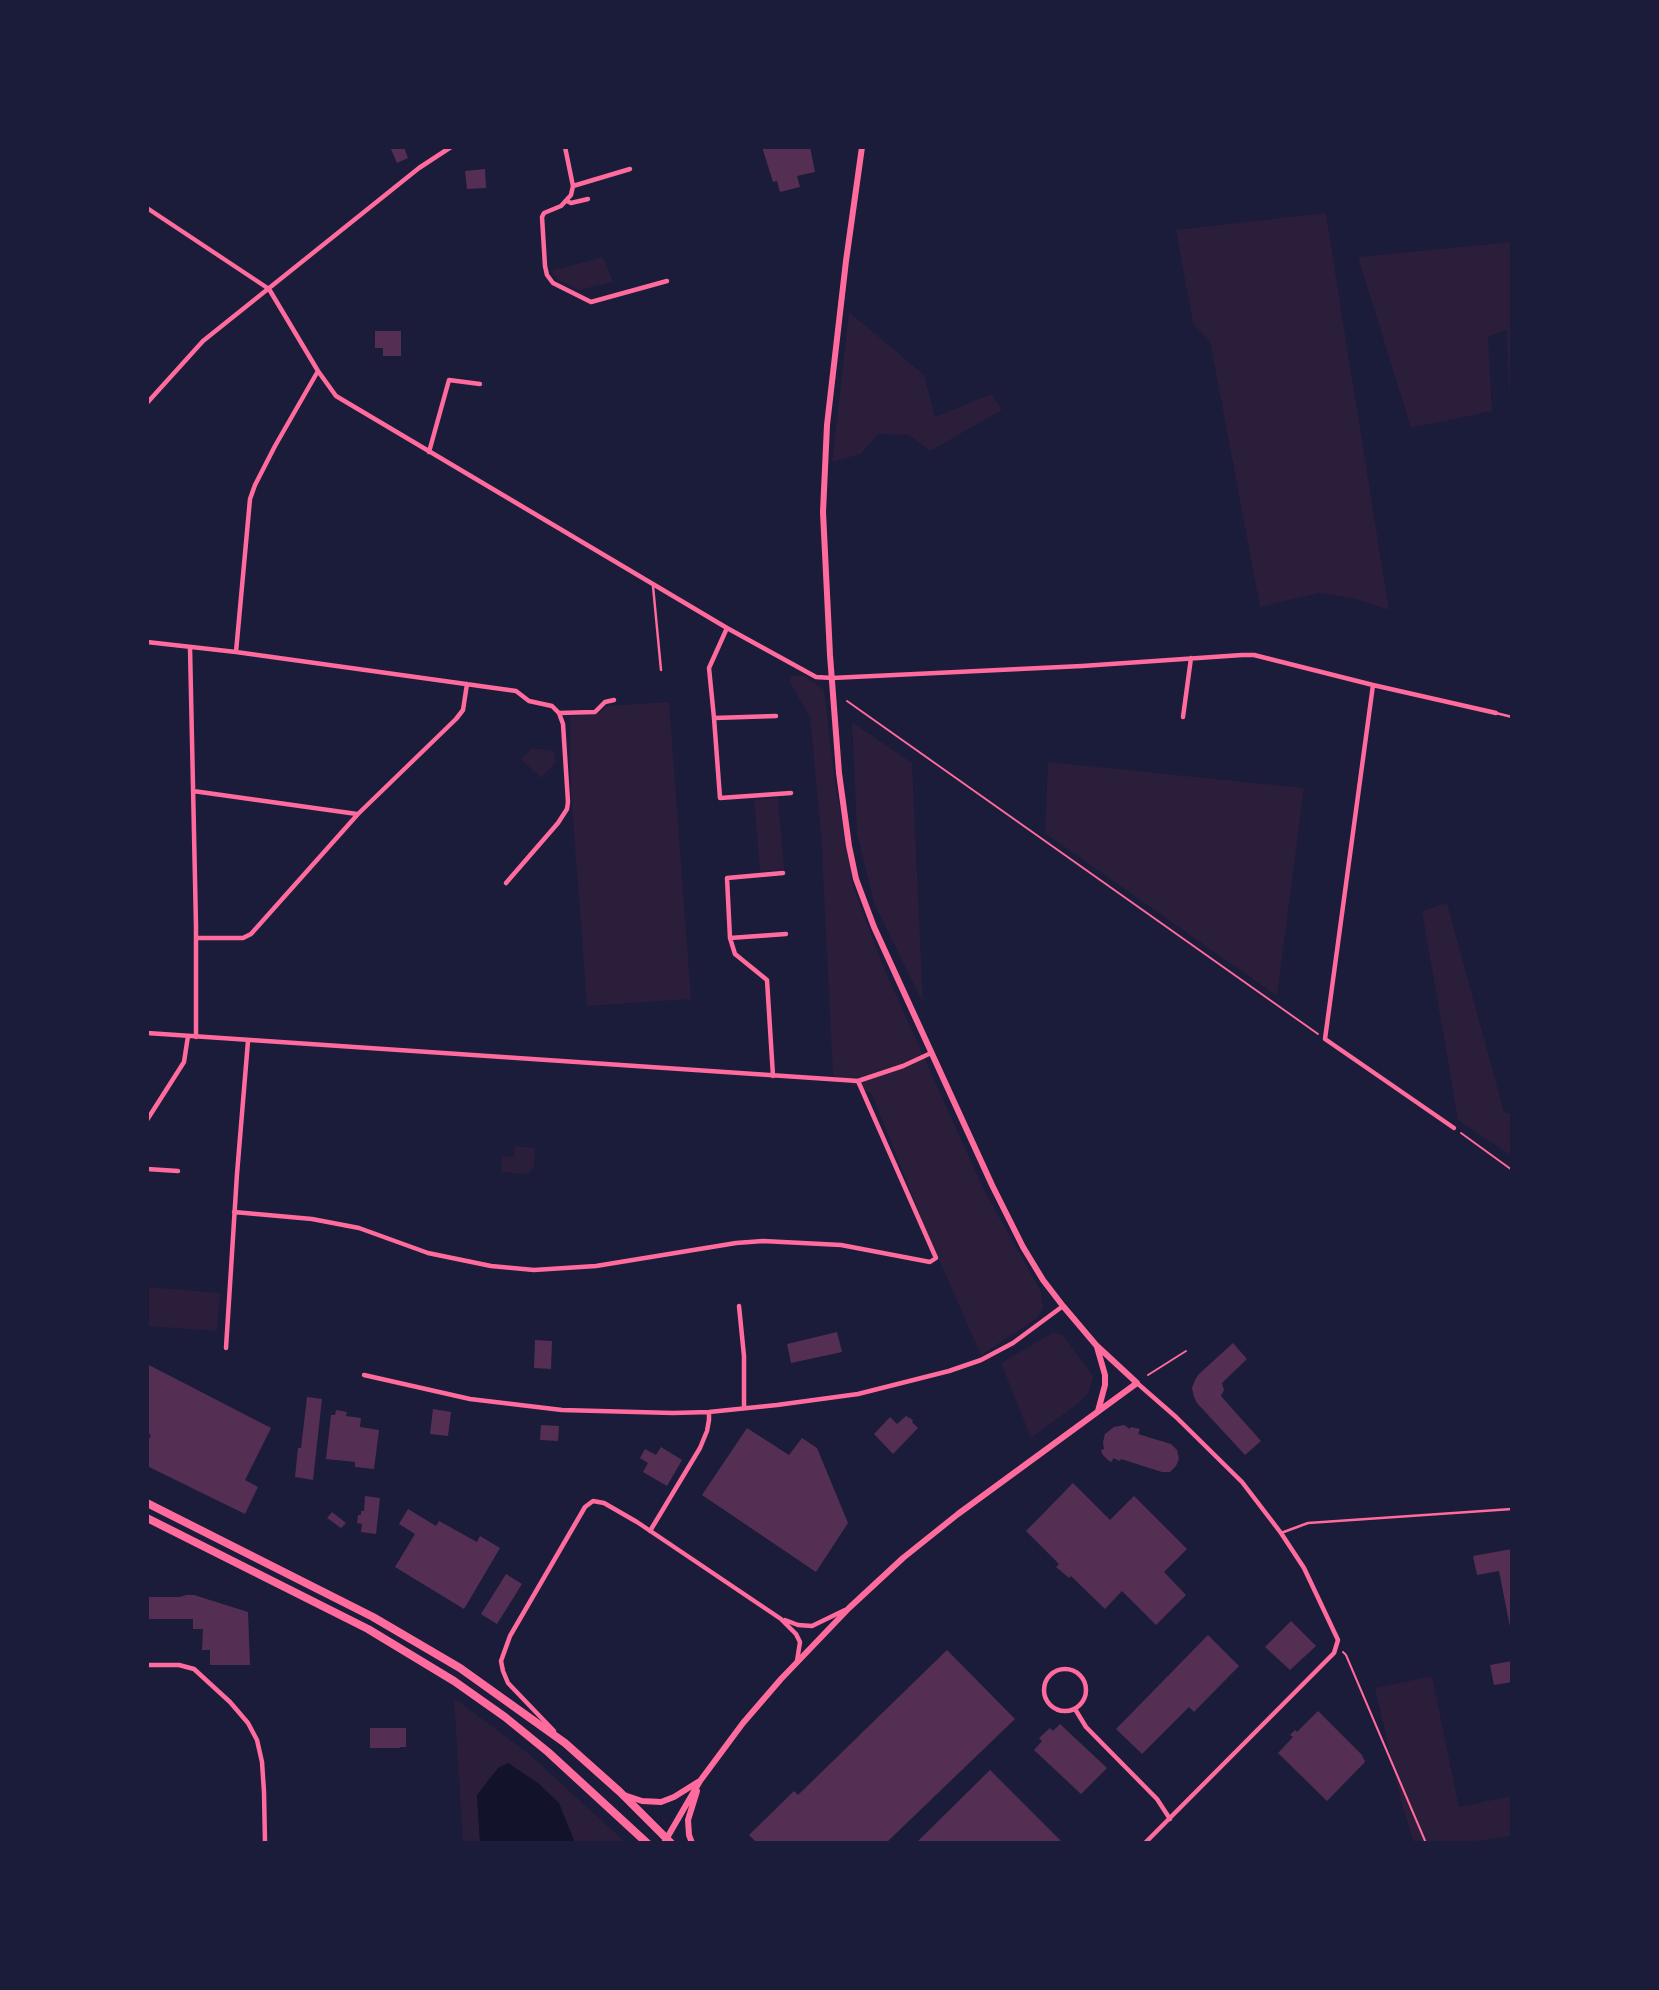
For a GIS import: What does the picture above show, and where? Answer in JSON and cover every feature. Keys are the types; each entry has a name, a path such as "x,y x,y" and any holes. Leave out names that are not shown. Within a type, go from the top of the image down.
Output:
{"main road":[{"path":"147,1503 373,1617 460,1668 565,1743 667,1841"},
{"path":"147,1518 368,1629 454,1681 548,1752 647,1843"}],"street":[{"path":"147,403 203,341 419,168 451,147"},
{"path":"565,147 573,186 567,201 544,212 542,217 545,266 553,283 591,302 667,281"},
{"path":"862,147 827,425 823,512 843,816 856,879 874,927 992,1185 1043,1280 1096,1345 1234,1473 1304,1568 1337,1637 1338,1645 1334,1653 1145,1843"},
{"path":"573,186 630,169"},
{"path":"567,201 571,203 588,199"},
{"path":"147,208 269,289 336,396 727,628 816,677 1254,656 1496,713"},
{"path":"236,652 250,499 254,485 318,371"},
{"path":"429,452 449,380 480,384"},
{"path":"727,628 709,668 720,798 791,793"},
{"path":"147,642 516,691 524,699 552,706 559,713 563,724 567,810 506,883"},
{"path":"190,648 197,938 195,1037"},
{"path":"1182,717 1191,658"},
{"path":"197,938 243,938 251,934 358,814 456,719 463,710 467,684"},
{"path":"1373,685 1325,1039 1454,1128"},
{"path":"559,713 595,712 605,702 614,701"},
{"path":"714,718 776,716"},
{"path":"193,791 358,814"},
{"path":"773,1076 767,980 735,954 730,938 727,878 783,873"},
{"path":"730,938 786,934"},
{"path":"147,1033 858,1081 903,1066 931,1053"},
{"path":"147,1121 184,1062 188,1036"},
{"path":"226,1348 248,1041"},
{"path":"234,1212 312,1219 359,1228 428,1253 491,1266 534,1270 574,1269 726,1244 763,1241 831,1244 930,1262 936,1258 858,1081"},
{"path":"147,1169 178,1171"},
{"path":"739,1306 744,1356 744,1408"},
{"path":"364,1375 453,1396 507,1405 595,1412 709,1412 837,1397 949,1371 981,1360 1013,1343 1063,1306"},
{"path":"1096,1345 1105,1375 1098,1412"},
{"path":"667,1841 700,1781 743,1723 849,1608 903,1558 958,1514 1137,1383"},
{"path":"650,1531 700,1448 709,1412"},
{"path":"565,1743 508,1683 501,1661 509,1636 585,1507 593,1502 604,1503 650,1531 781,1619 800,1642 797,1662"},
{"path":"781,1619 812,1626 849,1608"},
{"path":"147,1665 179,1665 194,1669 230,1702 248,1723 257,1740 262,1762 265,1843"},
{"path":"1068,1668 1081,1675 1087,1690 1085,1698 1075,1709 1060,1711 1049,1705 1044,1696 1044,1685 1052,1672 1068,1668"},
{"path":"1075,1709 1086,1727 1157,1798 1170,1819"},
{"path":"620,1793 642,1801 661,1802 700,1781"},
{"path":"692,1843 688,1820 700,1781"}],"lane":[{"path":"653,583 661,670"},
{"path":"1496,713 1512,717"},
{"path":"1280,1533 1308,1523 1512,1509"}],"path":[{"path":"847,701 1325,1039"},
{"path":"1454,1128 1512,1170"},
{"path":"1148,1376 1186,1350"},
{"path":"1338,1645 1346,1656 1426,1843"}],"shaded area":[{"path":"1326,213 1389,610 1356,599 1319,593 1260,607 1210,341 1193,324 1176,230"},
{"path":"1512,242 1512,389 1509,389 1507,330 1488,337 1492,411 1411,428 1358,257"},
{"path":"603,257 613,282 579,290 558,280 551,271"},
{"path":"849,312 924,375 935,417 991,394 1002,410 930,451 909,435 878,434 861,454 832,462"},
{"path":"792,676 805,676 824,690 834,776 853,886 883,966 983,1188 1041,1292 1043,1308 1036,1319 981,1355 928,1235 872,1094 833,1075 821,834 810,717 789,681"},
{"path":"669,702 691,999 587,1006 571,792 570,716 598,714 607,706"},
{"path":"852,722 912,763 923,1003 874,903 857,833"},
{"path":"532,748 554,751 556,762 541,778 521,759"},
{"path":"1048,762 1304,788 1277,996 1045,833"},
{"path":"778,798 784,869 760,871 754,800"},
{"path":"1447,903 1504,1112 1512,1114 1512,1156 1458,1120 1422,911"},
{"path":"515,1146 535,1148 534,1167 527,1174 501,1172 502,1156 514,1157"},
{"path":"147,1287 220,1293 217,1331 147,1326"},
{"path":"1052,1333 1062,1334 1093,1376 1089,1392 1080,1402 1031,1438 1001,1363"},
{"path":"1432,1676 1459,1807 1512,1796 1512,1836 1461,1843 1414,1843 1401,1801 1375,1688"},
{"path":"454,1698 529,1754 626,1843 575,1843 558,1803 477,1795 480,1843 463,1843"},
{"path":"508,1763 538,1783 559,1803 575,1843 480,1843 477,1795 498,1768"}],"building":[{"path":"404,147 408,158 397,163 391,149"},
{"path":"762,147 810,147 815,172 797,176 800,187 780,192 777,181 773,182"},
{"path":"485,169 486,188 467,189 465,171"},
{"path":"375,331 401,331 401,356 383,356 383,348 375,348"},
{"path":"837,1332 842,1352 791,1363 787,1344"},
{"path":"535,1340 552,1341 551,1369 534,1368"},
{"path":"1233,1343 1247,1359 1222,1383 1224,1390 1221,1396 1261,1441 1245,1455 1197,1403 1192,1388 1199,1374"},
{"path":"147,1364 271,1428 245,1480 258,1487 245,1514 147,1466 147,1443 151,1435 147,1433"},
{"path":"307,1397 322,1399 313,1480 295,1477"},
{"path":"433,1409 451,1412 448,1436 430,1434"},
{"path":"336,1410 347,1412 346,1416 361,1418 360,1427 379,1430 374,1469 355,1467 355,1462 326,1459 331,1415 335,1415"},
{"path":"906,1416 913,1420 918,1428 893,1454 874,1434 890,1417 897,1424"},
{"path":"541,1425 559,1426 558,1441 540,1440"},
{"path":"1124,1425 1130,1429 1140,1429 1138,1434 1171,1444 1177,1450 1179,1459 1176,1466 1170,1472 1162,1472 1121,1459 1120,1461 1113,1458 1112,1462 1109,1461 1101,1450 1104,1449 1105,1434 1114,1427"},
{"path":"747,1428 789,1455 802,1438 817,1448 848,1523 816,1572 702,1495"},
{"path":"661,1447 682,1460 667,1486 643,1472 648,1463 640,1458 645,1449 656,1455"},
{"path":"1073,1483 1110,1520 1134,1496 1187,1549 1164,1572 1186,1595 1156,1625 1122,1591 1105,1609 1071,1576 1069,1578 1056,1567 1059,1564 1026,1531"},
{"path":"365,1496 380,1498 376,1534 361,1532 362,1524 357,1523 358,1515 364,1511"},
{"path":"408,1509 436,1526 439,1521 477,1542 480,1536 500,1548 464,1609 395,1567 415,1534 399,1524"},
{"path":"332,1512 346,1523 341,1528 327,1518"},
{"path":"1512,1549 1511,1632 1499,1571 1477,1575 1473,1556"},
{"path":"506,1574 522,1584 497,1624 481,1614"},
{"path":"194,1595 248,1612 250,1665 210,1665 210,1650 202,1650 203,1629 193,1629 193,1619 147,1619 147,1597"},
{"path":"1291,1621 1316,1646 1290,1670 1265,1647"},
{"path":"1208,1635 1239,1666 1194,1712 1189,1707 1142,1754 1116,1729"},
{"path":"947,1650 1015,1719 886,1843 757,1843 749,1835 794,1791 798,1795"},
{"path":"1512,1661 1512,1682 1494,1685 1490,1665"},
{"path":"1318,1711 1362,1755 1365,1762 1327,1801 1278,1753 1293,1737 1290,1735 1295,1730 1297,1732"},
{"path":"1060,1724 1107,1768 1081,1794 1034,1750 1042,1741 1039,1738 1050,1728 1053,1731"},
{"path":"370,1728 406,1728 406,1747 370,1748"},
{"path":"990,1770 1063,1843 916,1843"}]}
